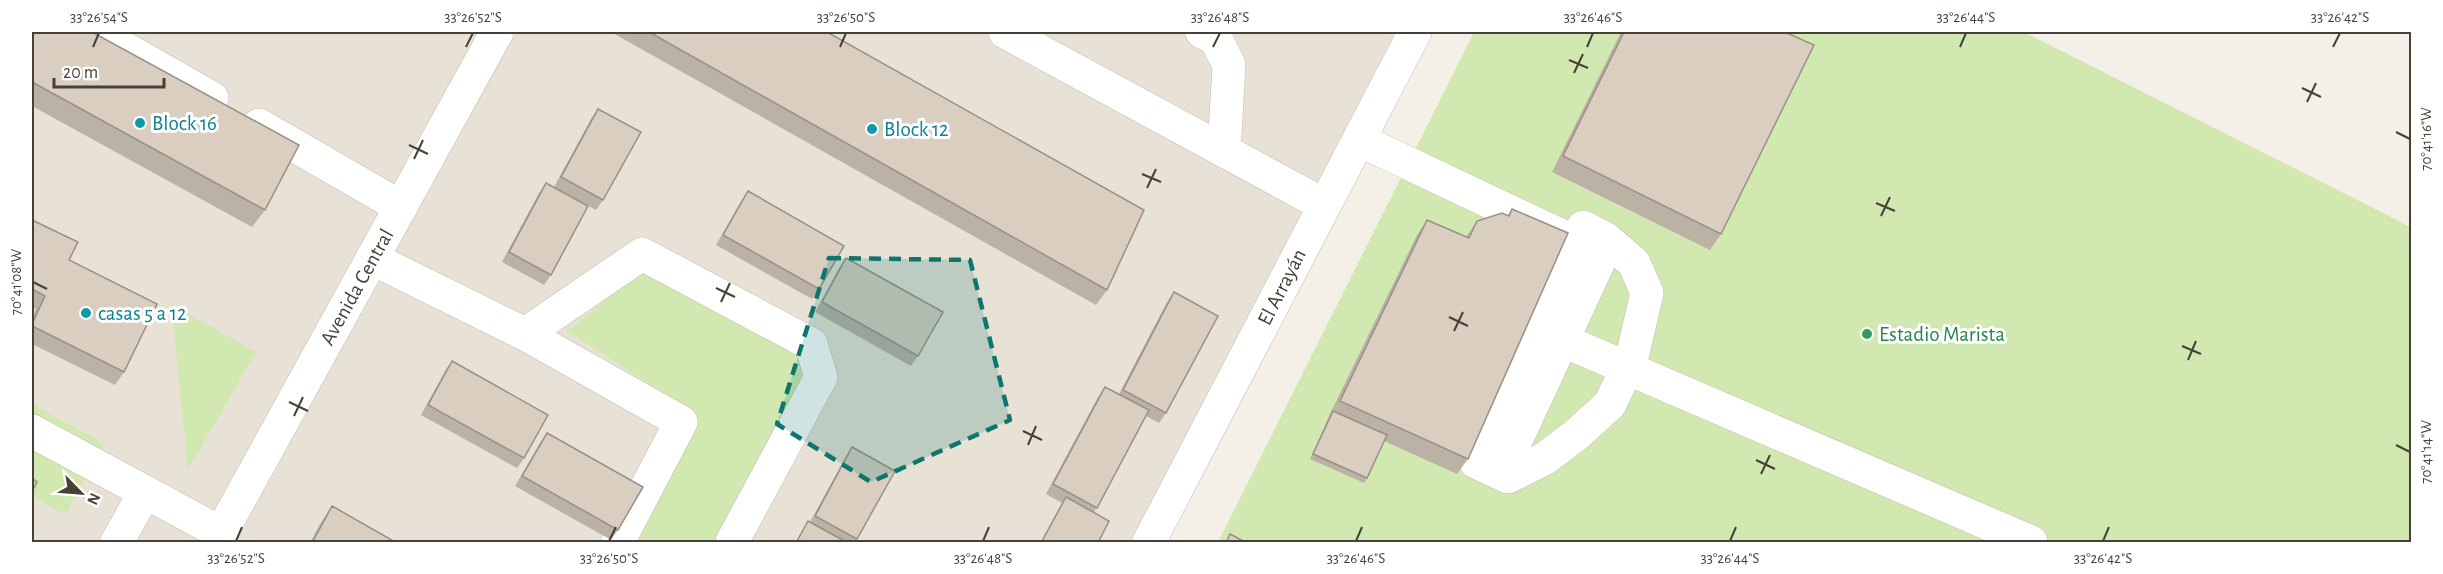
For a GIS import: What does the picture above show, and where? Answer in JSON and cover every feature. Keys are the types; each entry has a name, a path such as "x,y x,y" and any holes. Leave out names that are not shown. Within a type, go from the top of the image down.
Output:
{"street":[{"path":"96,32 401,207"},
{"name":"Avenida Central","path":"219,538 497,32"},
{"path":"1005,32 1324,205"},
{"path":"1203,32 1216,39 1229,65 1224,151"},
{"name":"El Arrayán","path":"1149,543 1416,32"},
{"path":"1359,140 1602,255 1501,473"},
{"path":"1582,227 1606,239 1634,263 1647,293 1626,368 1610,404 1576,435 1535,464 1508,477 1476,462 1582,227"},
{"path":"525,334 642,254 811,344 821,377 732,543"},
{"path":"373,259 525,334 681,422 618,543"},
{"path":"1564,341 2031,543"},
{"path":"32,431 145,492 219,538"},
{"path":"117,543 145,492"}],"highlighted area":[{"path":"829,258 970,260 1010,420 871,482 777,424"}],"shaded area":[{"path":"32,32 1396,32 1132,542 32,542"}],"green space":[{"name":"Estadio Marista","path":"1474,32 2024,32 2411,227 2411,542 1218,542"},
{"path":"643,270 796,347 804,381 717,542 624,542 694,412 567,331"},
{"path":"171,304 256,352 188,470"},
{"path":"32,404 105,444 65,515 32,496"}],"building":[{"name":"Block 16","path":"32,32 92,32 299,145 265,210 32,82"},
{"name":"Block 12","path":"649,32 827,32 1144,210 1107,290"},
{"path":"1624,32 1785,32 1814,45 1721,234 1563,156"},
{"path":"598,109 641,132 603,200 561,177"},
{"path":"546,183 588,206 551,275 509,252"},
{"path":"748,191 844,246 819,289 723,235"},
{"path":"1512,209 1568,233 1468,459 1340,401 1427,220 1469,238 1477,221 1502,213 1509,216"},
{"name":"casas 5 a 12","path":"32,220 78,242 69,260 157,304 124,372 32,326 45,296 32,289"},
{"path":"846,258 943,312 918,356 822,302"},
{"path":"1174,292 1218,316 1166,413 1123,390"},
{"path":"452,361 548,415 524,458 428,405"},
{"path":"1105,387 1149,410 1097,508 1053,484"},
{"path":"1333,411 1387,435 1367,478 1313,454"},
{"path":"547,433 643,487 618,530 522,476"},
{"path":"852,447 895,471 857,539 815,516"},
{"path":"32,478 37,482 32,492"},
{"path":"1066,497 1109,521 1098,543 1041,543"},
{"path":"332,506 397,543 312,543"},
{"path":"808,521 848,543 796,543"},
{"path":"1230,534 1247,543 1226,543"}],"place":[{"name":"Block 16","path":"140,123"},
{"name":"Block 12","path":"872,129"},
{"name":"casas 5 a 12","path":"86,313"},
{"name":"Estadio Marista","path":"1867,334"}]}
